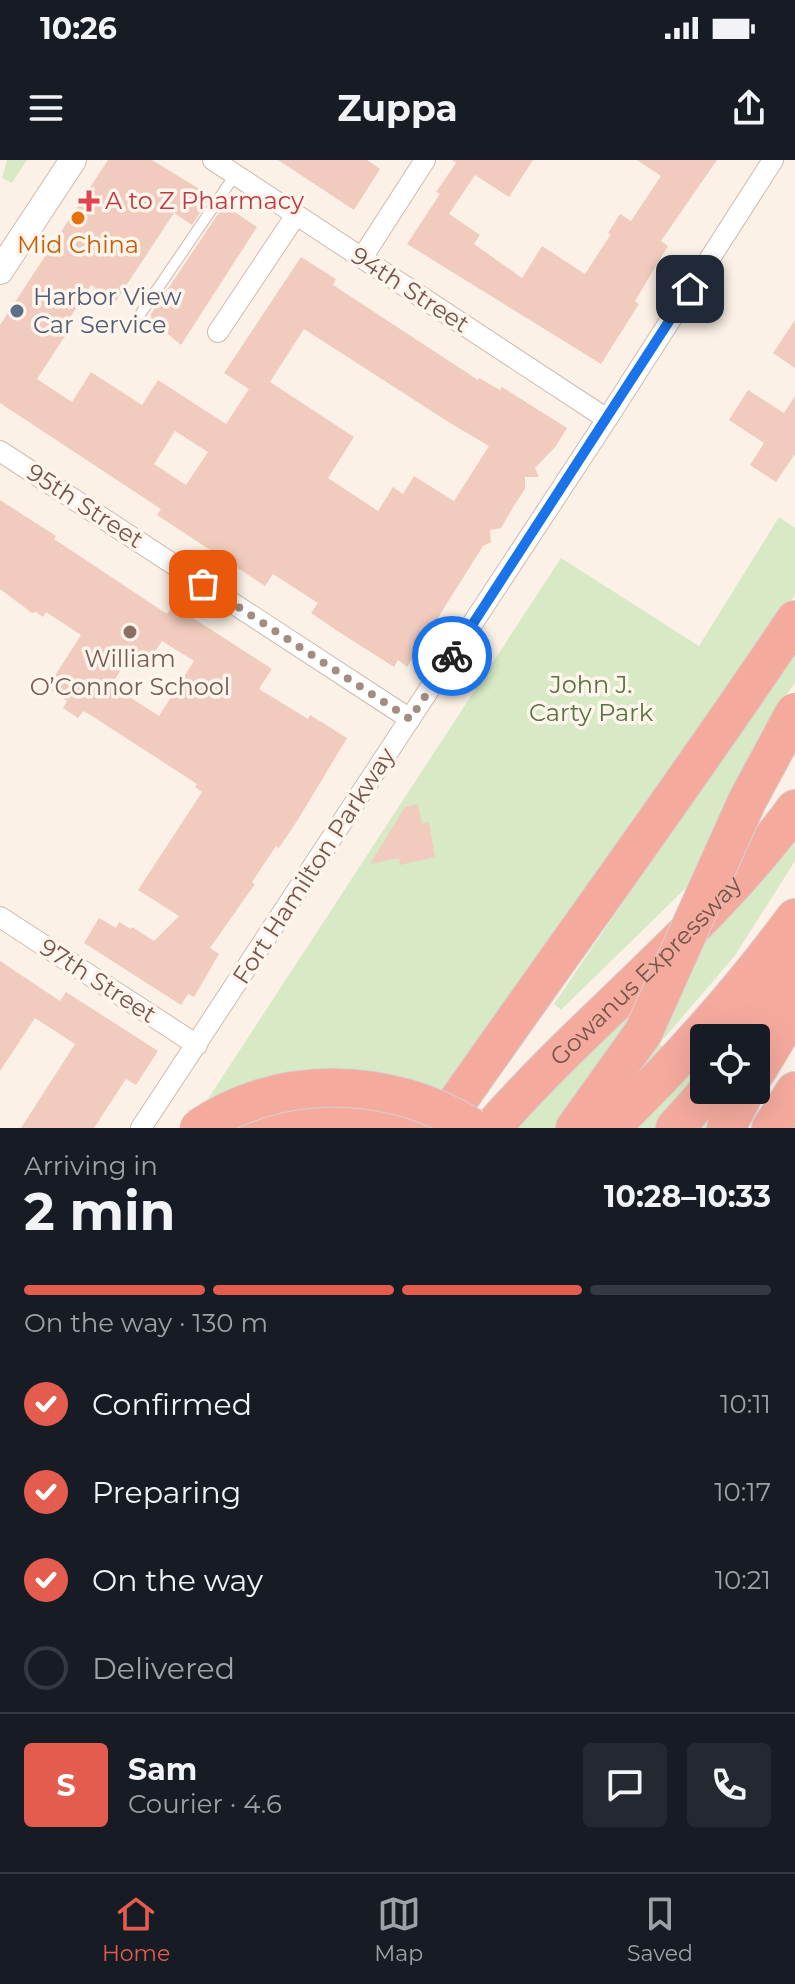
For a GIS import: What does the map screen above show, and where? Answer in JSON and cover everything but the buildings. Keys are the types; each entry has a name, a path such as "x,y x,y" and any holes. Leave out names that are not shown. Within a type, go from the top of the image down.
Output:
{"highway":[{"path":"439,1128 555,960 724,726 795,620"},
{"path":"575,1128 643,1033 747,801 795,712"},
{"name":"Gowanus Expressway","path":"492,1128 735,881 768,846 795,809"},
{"path":"610,1128 695,1042 795,918"},
{"path":"757,1024 795,968"},
{"path":"770,1049 795,1007"},
{"path":"199,1128 223,1114 263,1098 285,1092 331,1087 372,1090 406,1098 436,1108 473,1128"},
{"path":"771,1128 795,1091"},
{"path":"223,1128 248,1116 290,1103 352,1099 395,1106 448,1128"},
{"path":"675,1128 696,1104"},
{"path":"726,1128 739,1104"},
{"path":"259,1128 296,1118 325,1116 375,1119 408,1128"},
{"path":"311,1128 362,1128"}],"street":[{"path":"0,271 73,160"},
{"name":"94th Street","path":"213,160 607,419"},
{"path":"362,258 425,160"},
{"name":"Fort Hamilton Parkway","path":"141,1128 607,419 773,160"},
{"path":"218,332 296,215"},
{"name":"95th Street","path":"0,451 410,719"},
{"name":"97th Street","path":"0,917 197,1045"}],"lane":[{"path":"141,313 235,175"}],"green space":[{"path":"7,160 27,160 12,183 2,178"},
{"name":"John J. Carty Park","path":"779,517 795,528 795,595 426,1128 189,1128 561,558 699,646"},
{"path":"795,648 795,683 771,716 735,784 693,881 561,1010 554,1004"},
{"path":"795,831 795,861 734,957 659,1044 690,1065 690,1104 724,1104 740,1128 508,1128"}],"way so far":[{"path":"203,584 410,719 452,656"}],"place":[{"name":"A to Z Pharmacy","path":"89,201"},
{"name":"Mid China","path":"78,218"},
{"name":"Harbor View Car Service","path":"17,311"},
{"name":"William O’Connor School","path":"130,632"}],"route":[{"path":"452,656 690,289"}]}
